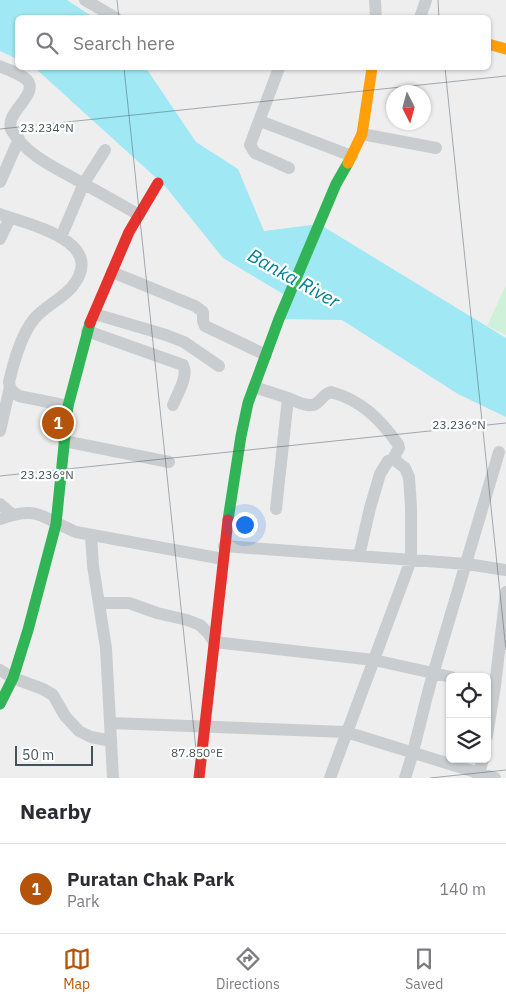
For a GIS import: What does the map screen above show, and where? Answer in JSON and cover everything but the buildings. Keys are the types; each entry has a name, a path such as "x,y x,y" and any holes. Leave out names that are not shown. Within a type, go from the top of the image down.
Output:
{"street":[{"path":"84,0 111,15"},
{"path":"375,0 376,15"},
{"path":"421,15 426,0"},
{"path":"491,45 506,49"},
{"path":"0,66 23,77 30,87 10,122 11,129 19,139 44,162 139,214"},
{"path":"278,70 260,122 251,140 251,150 255,154 289,168"},
{"path":"199,778 223,552 248,403 279,318 336,184 362,134 372,70"},
{"path":"260,122 352,156"},
{"path":"362,134 436,148"},
{"path":"0,182 19,139"},
{"path":"61,237 84,183 94,164 105,150"},
{"path":"0,704 13,678 28,630 56,524 68,406 87,331 129,232 158,183"},
{"path":"0,239 5,216 69,241 78,250 81,264 78,278 70,288 35,318 24,334 11,375 0,431"},
{"path":"112,272 196,306 203,312 205,326 266,355"},
{"path":"95,314 184,342 219,366"},
{"path":"87,331 183,365 185,368 184,376 173,405"},
{"path":"10,387 19,396 68,406"},
{"path":"254,387 312,406 317,404 327,393 331,392 370,411 382,422 398,444 395,458 388,461 380,474 359,556"},
{"path":"276,509 288,398"},
{"path":"64,441 169,462"},
{"path":"405,778 414,753 433,673 499,452"},
{"path":"330,778 410,560 411,507 409,477 405,468 395,458"},
{"path":"0,504 13,515"},
{"path":"0,519 25,512 38,513 56,524 76,532 223,552 359,556 467,564 506,570"},
{"path":"91,535 93,566 106,648 113,778"},
{"path":"490,718 496,687 506,592"},
{"path":"99,603 129,603 157,613 188,620 200,625 208,632 214,642"},
{"path":"214,642 374,660 446,676"},
{"path":"0,670 13,678 43,689 53,695 65,716 79,731 91,737 111,741"},
{"path":"110,723 346,732 479,776 494,778"},
{"path":"479,776 482,763"}],"green space":[{"path":"506,285 506,335 487,326"}],"water":[{"path":"0,0 67,0 90,15 15,15 15,58 0,51"},
{"name":"Banka River","path":"37,70 147,70 196,142 238,169 264,231 319,224 506,338 506,417 458,394 342,320 279,319 288,297 223,258 165,186"}],"traffic: fast":[{"path":"228,520 248,403 279,319 336,184 348,163"},
{"path":"0,704 13,678 28,630 56,524 68,406 90,323"}],"traffic: slow":[{"path":"491,45 506,49"},
{"path":"348,163 362,134 372,70"}],"traffic: jam":[{"path":"90,323 129,232 158,183"},
{"path":"199,778 228,520"}],"place":[{"name":"Puratan Chak Park","path":"58,423"}]}
